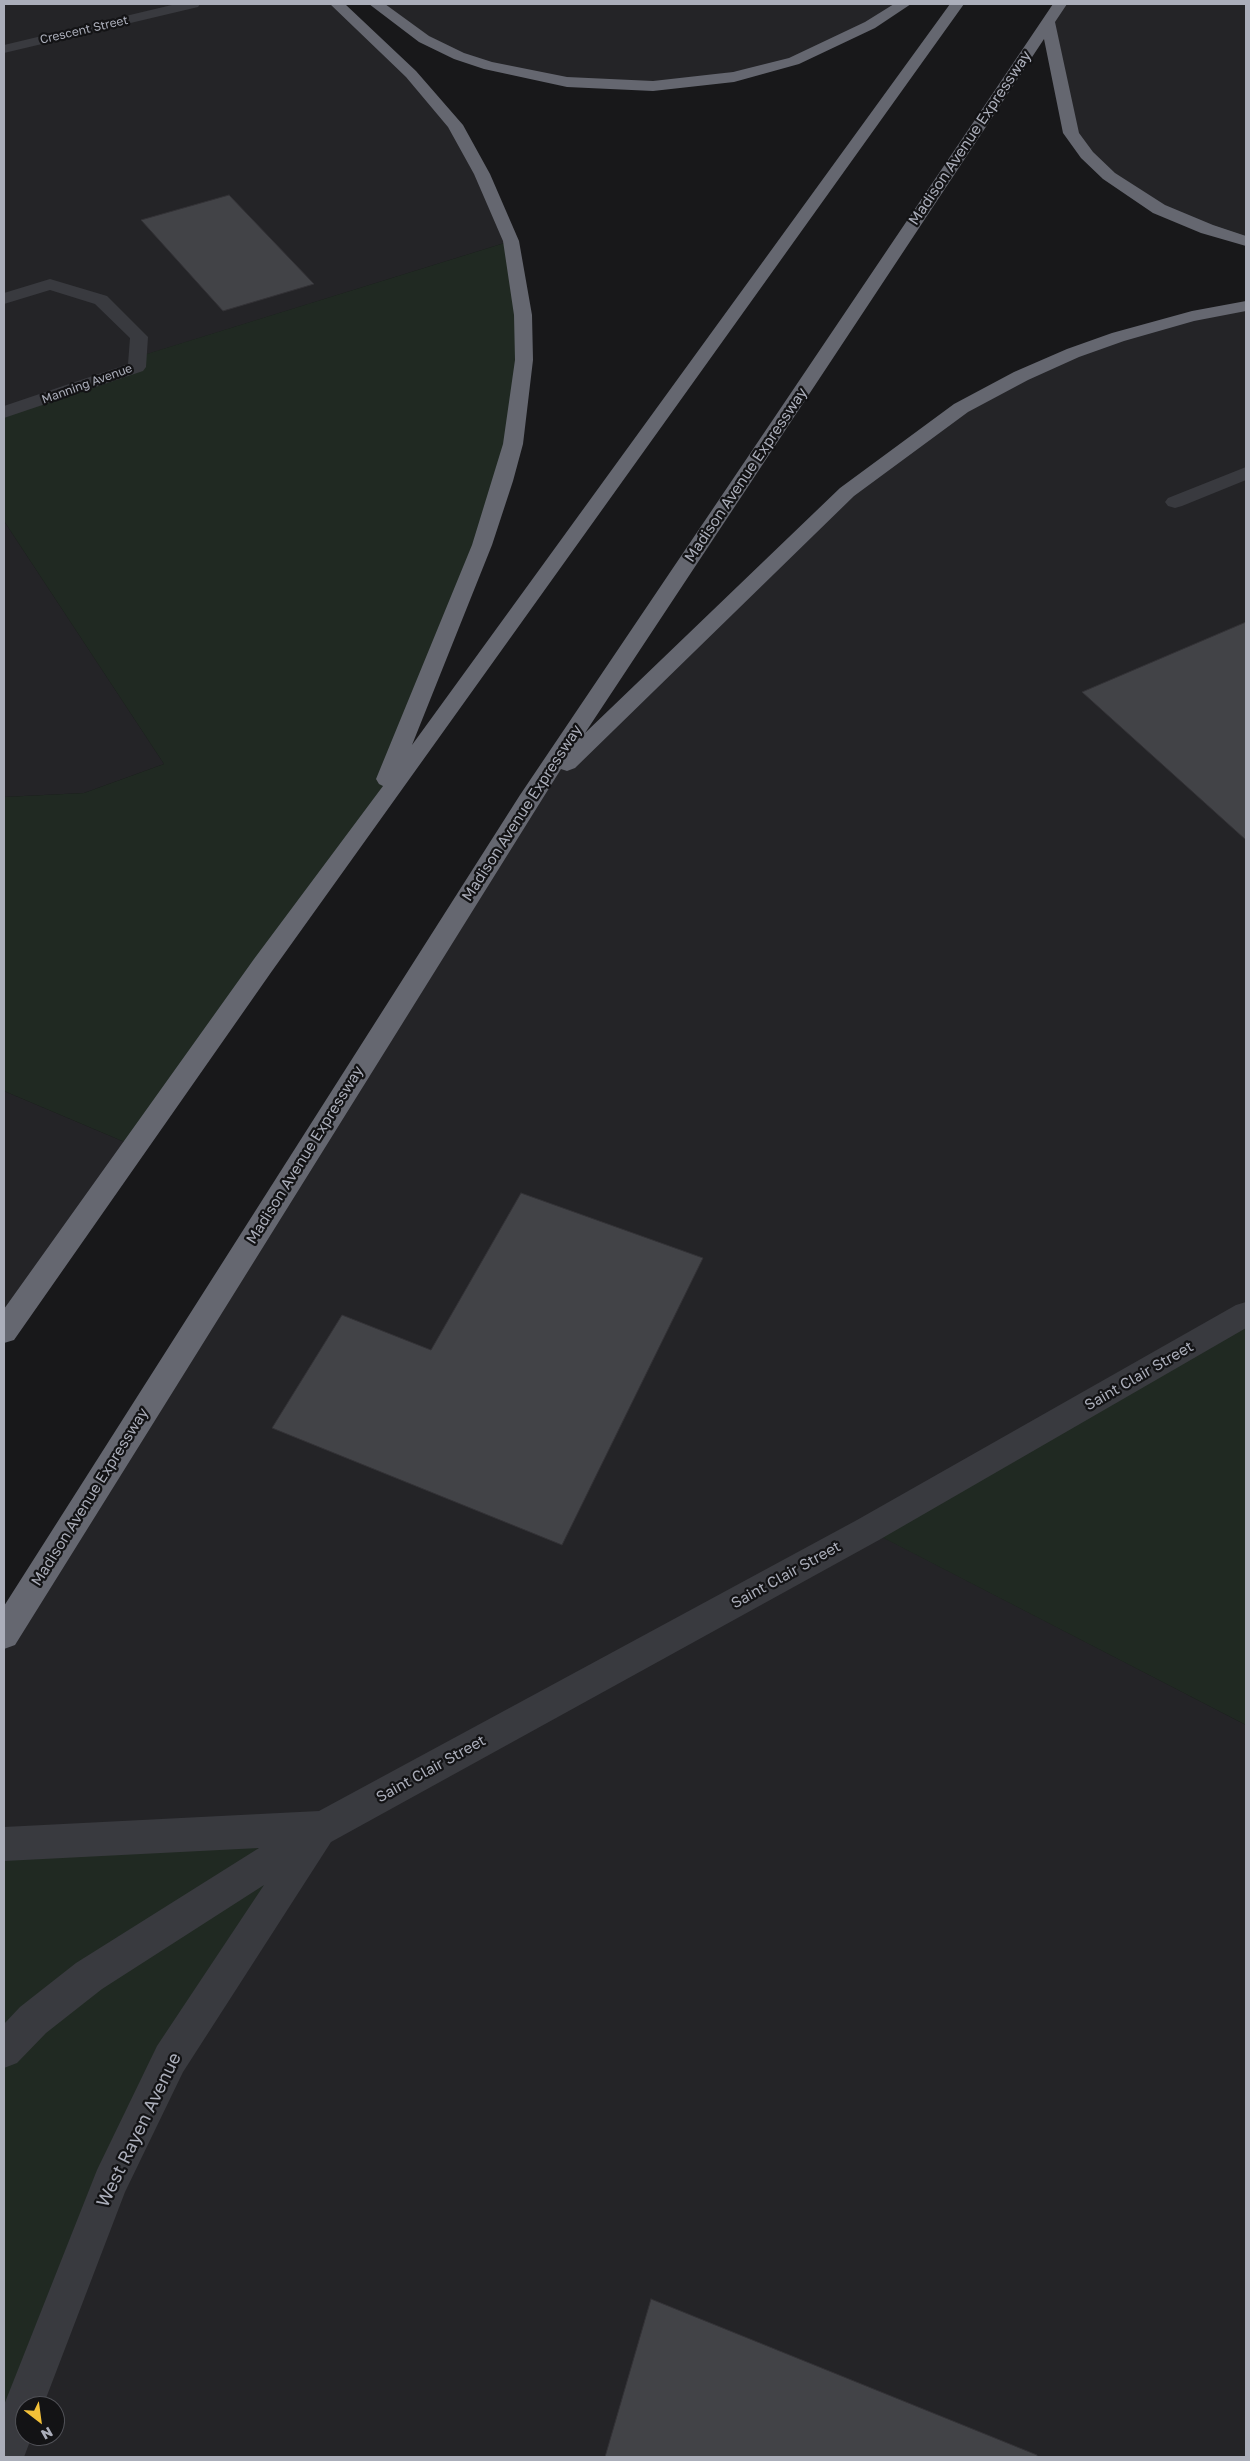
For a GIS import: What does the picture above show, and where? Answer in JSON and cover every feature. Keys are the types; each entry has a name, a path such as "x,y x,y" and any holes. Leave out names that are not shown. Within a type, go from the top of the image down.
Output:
{"highway":[{"path":"337,4 411,74 455,125 482,174 511,241 523,315 524,360 513,444 503,481 482,545 370,820"},
{"path":"376,4 424,39 459,56 489,66 567,82 653,86 734,77 794,61 870,25 904,4"},
{"path":"4,1331 263,965 370,820 957,4"},
{"name":"Madison Avenue Expressway","path":"4,1634 528,801 1060,4"},
{"path":"1048,22 1071,133 1087,155 1108,176 1159,209 1207,229 1246,241"},
{"path":"528,801 847,492 961,408 1021,376 1082,350 1192,316 1246,306"}],"street":[{"name":"Crescent Street","path":"4,49 193,4"},
{"name":"Manning Avenue","path":"4,300 50,284 100,300 139,337 137,367 4,412"},
{"path":"1175,502 1246,473"},
{"name":"Saint Clair Street","path":"4,2050 33,2020 88,1976 322,1828 918,1502 1246,1314"},
{"name":"Saint Clair Street","path":"4,1844 322,1828"},
{"name":"West Rayen Avenue","path":"4,2456 110,2183 170,2059 322,1828"}],"shaded area":[{"path":"4,4 337,4 411,74 455,125 511,241 138,357 137,367 4,412"},
{"path":"376,4 904,4 870,25 794,61 653,86 514,73 424,39"},
{"path":"1060,4 1246,4 1246,241 1207,229 1109,176 1071,133 1048,22"},
{"path":"511,241 523,315 513,444 370,820 134,1146 4,1091 4,797 84,793 164,764 4,521 4,412 136,367 137,357"},
{"path":"1246,306 1246,1314 869,1530 1246,1725 1246,2457 4,2457 4,1634 528,801 847,492 1021,376 1192,316"},
{"path":"4,521 164,764 84,793 4,797"},
{"path":"4,1091 134,1146 4,1329"},
{"path":"1246,1314 1246,1725 868,1530 1121,1386"},
{"path":"322,1828 110,2183 27,2396 15,2396 15,2428 4,2456 4,1844"}],"building":[{"path":"229,195 314,284 223,311 141,220"},
{"path":"1246,622 1246,840 1082,692"},
{"path":"521,1193 703,1258 562,1545 272,1428 342,1315 431,1350"},
{"path":"651,2299 1037,2455 1037,2457 605,2457"}]}
